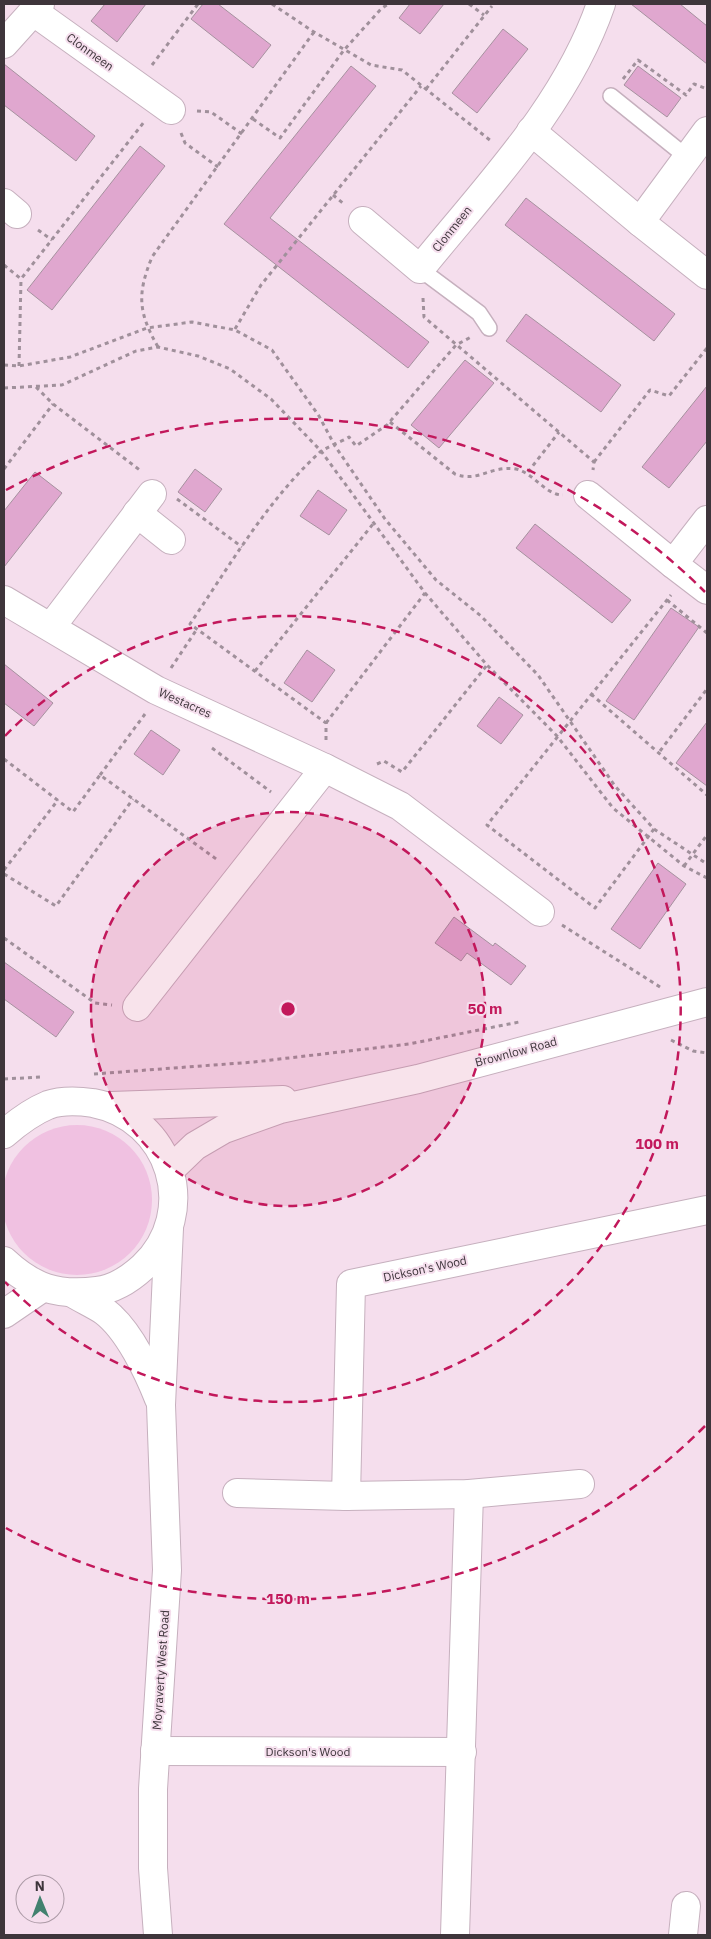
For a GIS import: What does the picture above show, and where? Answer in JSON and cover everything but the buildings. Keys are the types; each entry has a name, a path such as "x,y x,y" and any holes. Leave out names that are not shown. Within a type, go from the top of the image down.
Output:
{"street":[{"name":"Clonmeen","path":"420,269 531,132 558,95 590,35 601,4"},
{"name":"Clonmeen","path":"4,44 37,8 165,106"},
{"path":"640,222 707,130"},
{"path":"531,132 707,275"},
{"path":"363,221 420,269"},
{"path":"51,627 151,494 171,540"},
{"path":"588,495 690,576 707,520"},
{"name":"Westacres","path":"4,600 156,690 400,806 540,912"},
{"path":"138,1007 293,808 334,773"},
{"name":"Brownlow Road","path":"170,1170 195,1146 224,1129 280,1109 418,1078 707,1002"},
{"name":"Brownlow Road","path":"110,1106 324,1099"},
{"path":"4,1261 21,1277 42,1288 74,1294 104,1290 132,1277 155,1256 169,1228 174,1199 170,1170 157,1143 136,1121 110,1106 80,1101 50,1104 10,1124"},
{"name":"Dickson's Wood","path":"346,1496 351,1284 707,1210"},
{"name":"Moyraverty West Road","path":"158,1935 153,1868 155,1751 168,1570 161,1405 169,1228"},
{"path":"4,1314 42,1288"},
{"name":"Moyraverty West Road","path":"74,1294 105,1312 122,1331 149,1373 161,1405"},
{"path":"237,1494 346,1496 469,1494 580,1484"},
{"path":"454,1935 462,1752 469,1494"},
{"name":"Dickson's Wood","path":"155,1751 462,1752"},
{"path":"683,1935 686,1906"}],"lane":[{"path":"611,96 688,158"},
{"path":"420,269 479,313 489,328"}],"path":[{"path":"136,85 198,4"},
{"path":"272,4 314,32 371,65 402,70 511,156"},
{"path":"253,119 280,138 344,50 381,9 388,4"},
{"path":"469,4 484,14"},
{"path":"426,89 492,6"},
{"path":"158,347 147,328 140,303 142,280 152,257 314,32"},
{"path":"611,96 638,60 686,95 694,84 707,89"},
{"path":"235,330 261,285 421,86"},
{"path":"165,106 211,112 242,134"},
{"path":"165,106 185,143 218,167"},
{"path":"19,366 22,279 165,106"},
{"path":"4,265 22,279"},
{"path":"420,269 424,317 594,462"},
{"path":"4,365 19,366 70,357 147,328 192,322 235,330 272,350 319,416 335,446 384,520 430,573 481,616 538,675 615,786 654,828 692,856 707,864"},
{"path":"456,345 390,422 356,446 349,437 335,446 321,451 270,507 190,624 326,723 334,773 384,761 402,772 487,665"},
{"path":"4,388 62,385 136,350 158,347 198,356 230,369 272,399 321,451 425,593 487,665 557,736 613,808 684,866 707,878"},
{"path":"390,422 455,474 468,479 502,468 528,472 556,495 588,495 594,462 650,390 669,396 707,348"},
{"path":"36,387 151,494 242,547"},
{"path":"4,469 53,404"},
{"path":"528,472 559,432"},
{"path":"255,670 373,524"},
{"path":"654,828 595,908 487,825 667,600 690,576"},
{"path":"326,723 425,593"},
{"path":"667,600 707,632"},
{"path":"4,759 73,812 147,711 156,690 197,629"},
{"path":"660,751 707,689"},
{"path":"591,694 660,751 664,760 707,795"},
{"path":"208,745 293,808"},
{"path":"100,775 240,876"},
{"path":"4,874 56,906 133,799"},
{"path":"4,870 58,800"},
{"path":"684,866 707,835"},
{"path":"540,912 665,990 656,992"},
{"path":"4,938 95,1003 138,1007"},
{"path":"89,1075 254,1062 409,1044 523,1021"},
{"path":"4,1079 51,1076"}],"shaded area":[{"path":"77,1125 92,1126 106,1130 119,1137 130,1147 140,1158 147,1171 151,1185 151,1215 147,1229 140,1242 130,1253 119,1263 106,1270 92,1274 77,1275 62,1274 48,1270 35,1263 24,1253 14,1242 7,1229 3,1215 2,1200 3,1185 7,1171 14,1158 24,1147 35,1137 48,1130 62,1126"}]}
